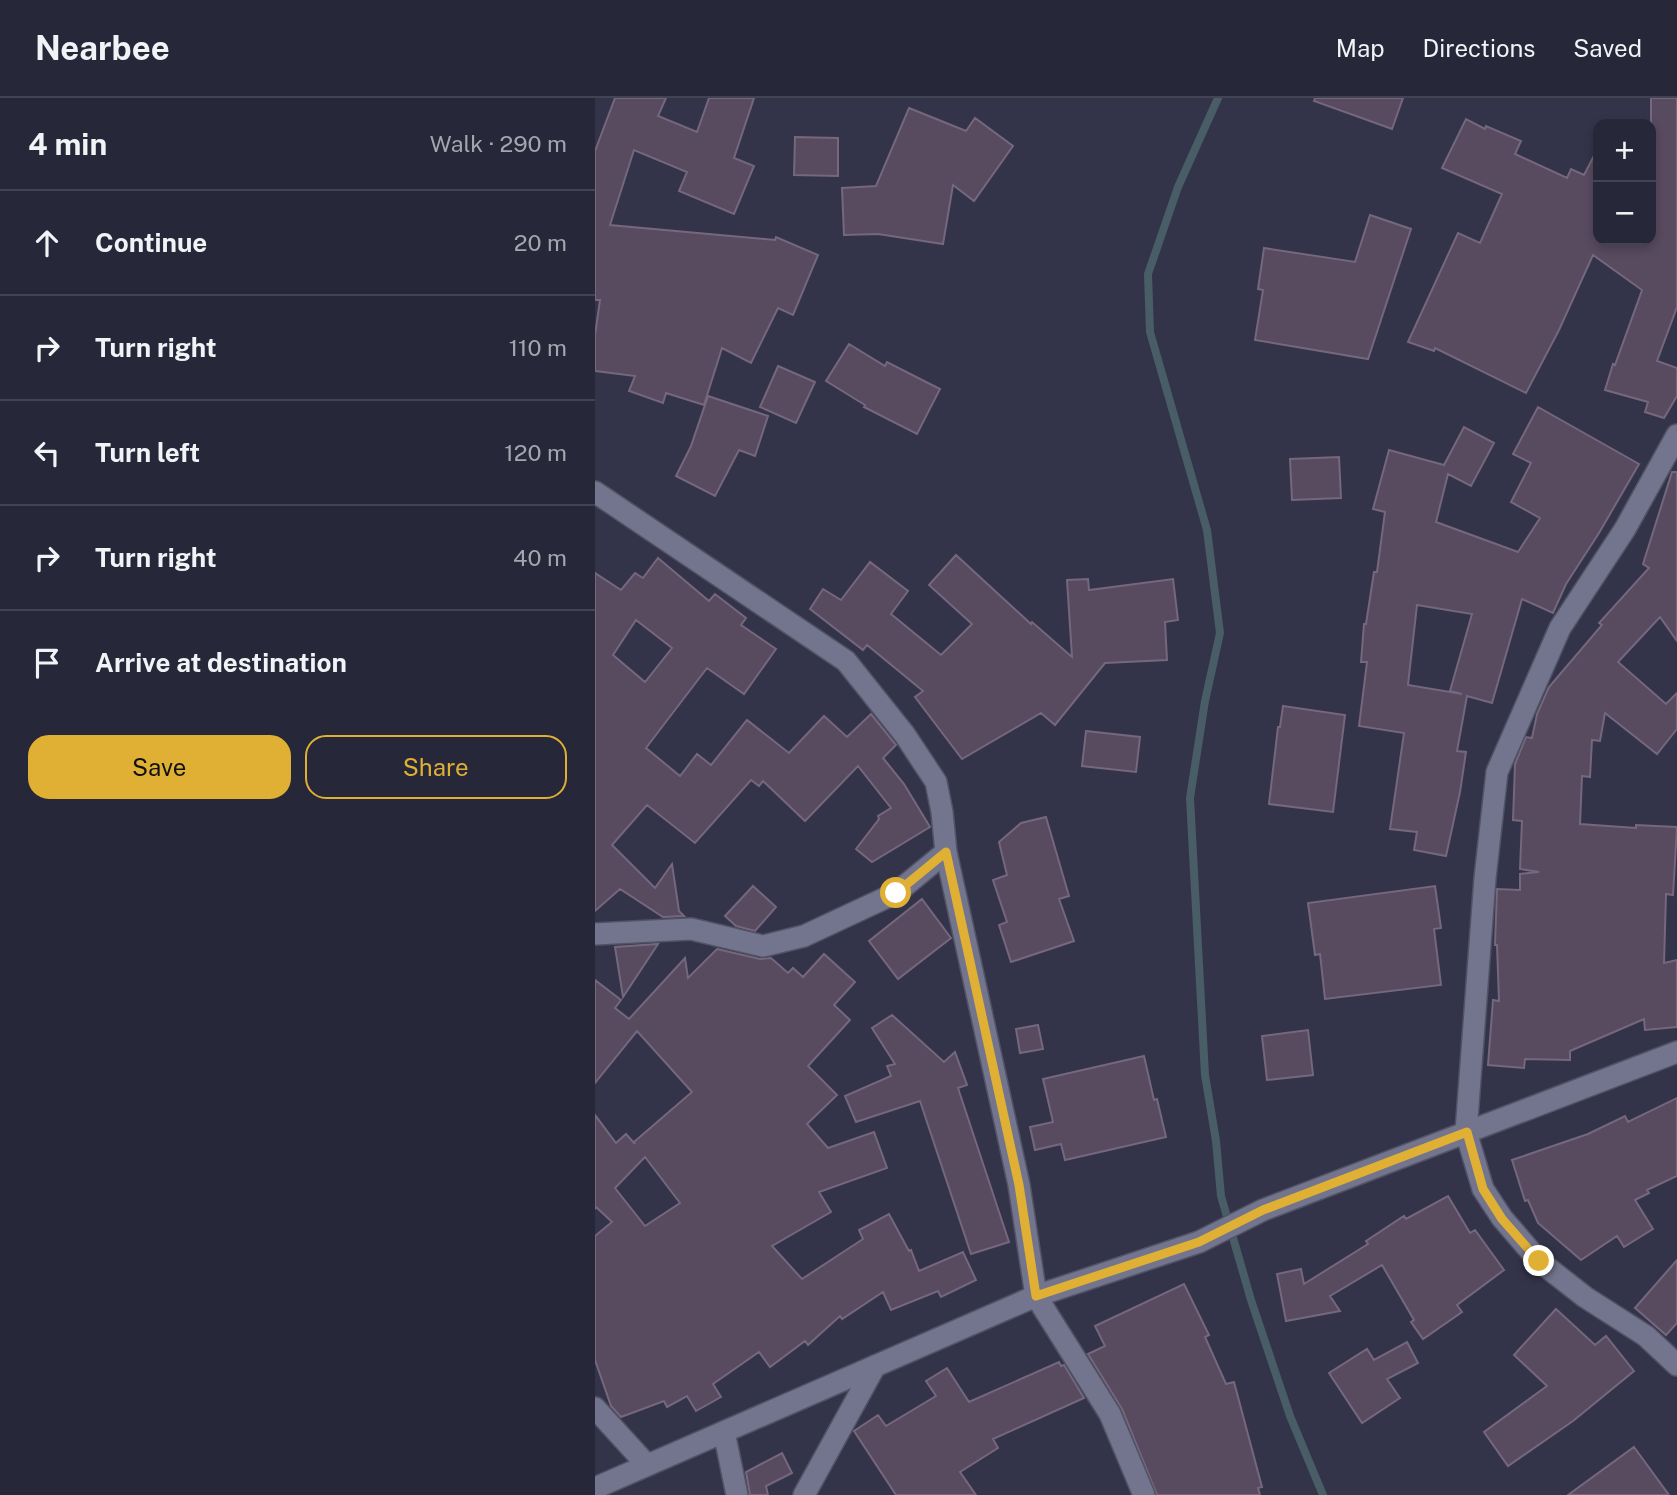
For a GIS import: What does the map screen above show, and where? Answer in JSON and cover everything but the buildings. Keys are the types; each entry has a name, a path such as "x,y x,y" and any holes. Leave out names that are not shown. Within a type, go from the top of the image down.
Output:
{"street":[{"path":"1677,435 1625,529 1560,628 1497,772 1485,878 1467,1132 1483,1189 1502,1219 1539,1261 1585,1297 1646,1336 1677,1365"},
{"path":"595,492 846,662 905,735 936,782 946,852 1019,1185 1036,1296 1110,1414 1144,1495"},
{"path":"595,934 691,929 763,946 804,936 896,893 946,852"},
{"path":"595,1488 1036,1296 1199,1242 1263,1210 1677,1052"},
{"path":"804,1495 875,1366"},
{"path":"595,1408 647,1465"},
{"path":"724,1432 737,1495"}],"waterway":[{"path":"1218,98 1178,187 1148,274 1150,332 1207,530 1220,633 1205,701 1190,798 1205,1075 1216,1141 1221,1196 1251,1300 1290,1416 1323,1495"}],"route":[{"path":"896,893 946,852 1019,1185 1036,1296 1199,1242 1263,1210 1467,1132 1483,1189 1502,1219 1539,1261"}]}
